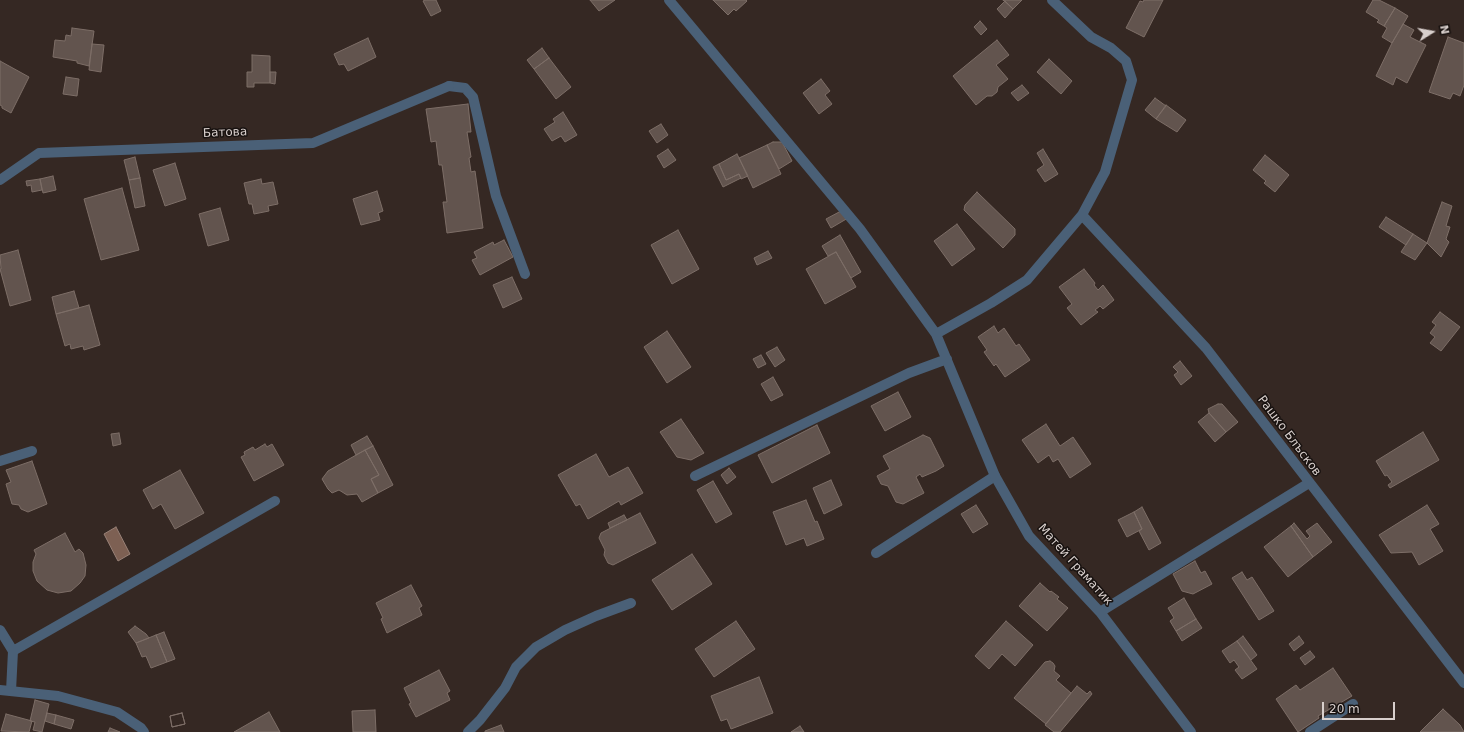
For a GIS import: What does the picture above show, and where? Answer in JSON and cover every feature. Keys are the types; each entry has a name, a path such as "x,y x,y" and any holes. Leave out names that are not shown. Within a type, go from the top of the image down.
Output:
{"street":[{"name":"Матей Граматик","path":"669,0 860,229 936,334 996,476 1029,536 1100,612 1191,732"},
{"path":"936,334 991,303 1027,280 1082,215 1105,172 1132,80 1126,61 1111,48 1091,37 1052,0"},
{"name":"Батова","path":"0,180 39,153 313,142 449,86 465,88 473,97 496,196 525,274"},
{"name":"Рашко Блъсков","path":"1082,215 1206,348 1464,683"},
{"path":"695,476 909,373 947,359"},
{"path":"0,461 32,451"},
{"path":"876,553 996,476"},
{"path":"1100,612 1309,483"},
{"path":"13,651 275,501"},
{"path":"468,732 480,720 505,688 516,667 536,647 565,630 596,616 631,603"},
{"path":"0,630 13,651 11,691"},
{"path":"0,690 58,696 117,712 144,732"},
{"path":"1310,732 1353,704"}],"shaded area":[{"path":"116,527 130,554 118,561 104,534"}],"building":[{"path":"436,0 441,11 431,16 423,1"},
{"path":"590,0 615,0 599,11"},
{"path":"713,0 747,1 736,11 734,9 728,15"},
{"path":"1003,0 1022,0 1013,9"},
{"path":"1144,0 1163,0 1144,37 1126,28 1140,1 1143,2"},
{"path":"1373,0 1379,0 1395,8 1384,26 1377,22 1379,20 1366,12"},
{"path":"1005,1 1013,9 1005,18 997,9"},
{"path":"1395,8 1408,16 1392,43 1382,37 1387,28 1384,26"},
{"path":"980,21 987,29 981,35 974,27"},
{"path":"1403,24 1414,30 1410,37 1426,45 1407,83 1396,77 1393,85 1376,76"},
{"path":"72,28 94,31 89,66 77,63 77,61 53,57 55,40 65,41 66,35 71,36"},
{"path":"1448,37 1464,43 1464,85 1460,96 1453,93 1450,99 1429,92"},
{"path":"368,38 376,57 348,71 344,64 339,65 334,54"},
{"path":"997,40 1009,55 996,65 1008,79 998,87 997,92 992,96 987,96 976,105 953,76"},
{"path":"92,44 104,45 101,72 89,70"},
{"path":"542,48 549,58 534,69 527,60"},
{"path":"252,55 270,56 270,83 254,83 254,87 247,87 247,72 252,72"},
{"path":"549,58 571,87 556,99 534,69"},
{"path":"1049,59 1072,81 1061,94 1037,72"},
{"path":"0,61 29,77 11,113 2,108 0,105"},
{"path":"270,72 276,72 275,84 270,83"},
{"path":"66,77 79,79 77,96 63,94"},
{"path":"821,79 830,91 825,95 832,104 819,114 803,93"},
{"path":"1022,85 1029,93 1018,101 1011,93"},
{"path":"1155,98 1166,106 1156,119 1145,110"},
{"path":"468,104 471,132 467,132 471,157 469,158 471,172 475,171 483,228 447,233 443,202 447,202 442,165 439,165 436,141 431,142 426,109"},
{"path":"1166,105 1186,120 1177,132 1156,119"},
{"path":"563,112 577,135 565,142 561,136 552,141 544,129 555,122 553,119"},
{"path":"661,124 668,135 657,143 649,131"},
{"path":"773,142 782,142 792,161 779,169 767,145"},
{"path":"767,145 781,174 753,188 739,158"},
{"path":"668,149 676,160 664,168 657,156"},
{"path":"1043,149 1058,174 1045,182 1037,170 1044,165 1037,153"},
{"path":"737,154 748,176 741,179 739,174 726,180 719,164"},
{"path":"1265,155 1289,175 1275,192 1264,183 1266,181 1253,170"},
{"path":"135,157 140,178 129,180 124,160"},
{"path":"175,163 186,199 165,206 153,170"},
{"path":"719,164 726,180 739,174 741,178 723,187 713,167"},
{"path":"53,176 56,190 43,193 40,179"},
{"path":"140,178 145,206 135,208 129,180"},
{"path":"40,179 42,190 32,192 31,185 27,186 26,181"},
{"path":"261,179 262,184 273,182 278,204 268,206 269,211 254,214 252,204 249,204 244,183"},
{"path":"122,188 139,250 101,260 84,199"},
{"path":"377,191 383,211 378,213 380,220 361,225 353,199"},
{"path":"977,192 1015,229 1015,235 1003,248 964,210 965,205"},
{"path":"1442,202 1452,206 1446,226 1450,227 1446,239 1449,242 1441,257 1427,243"},
{"path":"220,208 229,240 208,246 199,214"},
{"path":"841,211 848,218 831,228 826,219"},
{"path":"1386,217 1413,234 1406,245 1379,227"},
{"path":"957,224 975,249 952,266 934,241"},
{"path":"678,230 699,269 672,284 651,245"},
{"path":"1413,234 1427,243 1415,260 1401,252"},
{"path":"840,235 861,272 851,278 836,252 828,256 822,246"},
{"path":"504,240 513,257 480,275 472,260 477,258 474,252 493,242 494,245"},
{"path":"18,250 31,300 10,306 0,269 0,255"},
{"path":"768,251 772,258 757,265 754,258"},
{"path":"836,252 856,287 825,304 806,269"},
{"path":"1084,269 1095,283 1094,285 1098,290 1103,285 1114,300 1103,309 1100,306 1095,310 1098,312 1081,325 1067,308 1072,304 1059,287"},
{"path":"512,277 522,299 503,308 493,285"},
{"path":"74,291 79,308 56,314 52,297"},
{"path":"89,305 100,345 84,350 83,346 71,349 70,344 65,346 56,314"},
{"path":"1440,312 1460,327 1441,351 1430,343 1435,337 1430,333 1436,325 1432,322"},
{"path":"994,326 998,333 1004,328 1016,346 1019,344 1030,360 1005,377 996,364 994,366 984,352 987,350 978,337"},
{"path":"667,331 691,367 667,383 644,347"},
{"path":"777,347 785,360 775,367 766,353"},
{"path":"761,355 766,364 758,368 753,359"},
{"path":"1180,361 1192,376 1181,385 1174,375 1178,372 1173,367"},
{"path":"773,377 783,395 771,401 761,384"},
{"path":"898,392 911,417 885,431 871,406"},
{"path":"1218,404 1222,404 1238,422 1226,432 1209,413 1208,409"},
{"path":"1209,413 1226,432 1215,442 1198,422"},
{"path":"681,419 704,453 691,460 677,457 660,432"},
{"path":"1046,424 1060,446 1073,437 1091,464 1070,478 1058,459 1053,462 1049,455 1038,463 1022,440"},
{"path":"817,425 830,453 772,483 758,455"},
{"path":"1423,432 1439,460 1390,488 1388,485 1392,482 1387,475 1385,476 1376,461"},
{"path":"119,433 121,444 113,446 111,434"},
{"path":"923,435 930,438 944,466 922,477 920,474 916,477 924,493 903,504 896,502 888,486 881,484 877,476 890,469 883,456"},
{"path":"367,436 373,446 356,455 351,445"},
{"path":"265,444 267,447 272,444 284,465 254,481 241,457 245,455 244,452 253,447 255,450"},
{"path":"373,446 393,485 378,493 371,479 379,475 365,450"},
{"path":"365,450 379,475 371,479 378,493 362,502 357,494 347,495 339,490 332,493 322,479 328,471"},
{"path":"596,454 609,477 628,467 643,493 621,505 619,501 588,519 580,504 576,506 558,475"},
{"path":"32,461 47,504 28,512 21,509 19,505 12,504 6,484 11,482 6,470"},
{"path":"729,468 736,477 727,484 721,475"},
{"path":"180,470 204,513 175,529 161,504 153,509 143,490"},
{"path":"831,480 842,505 824,514 813,488"},
{"path":"713,481 732,514 716,523 697,490"},
{"path":"806,500 824,539 807,546 804,538 786,545 773,512"},
{"path":"976,505 988,524 973,533 961,514"},
{"path":"1427,505 1439,524 1430,529 1443,551 1419,565 1412,552 1391,553 1379,535"},
{"path":"1142,507 1161,543 1149,550 1139,531 1142,529 1134,512"},
{"path":"1134,512 1142,529 1127,537 1118,520"},
{"path":"640,513 656,543 613,565 608,563 604,555 605,550 599,538 601,533"},
{"path":"624,515 627,520 610,528 608,523"},
{"path":"1294,523 1307,539 1310,536 1306,531 1317,523 1332,542 1313,557 1291,526"},
{"path":"1291,526 1313,557 1288,577 1264,547"},
{"path":"65,533 75,552 79,549 83,553 86,565 85,576 71,591 58,593 47,590 37,581 33,571 33,562 36,554 34,550"},
{"path":"692,554 712,584 672,610 652,580"},
{"path":"1195,561 1201,573 1205,571 1212,584 1193,594 1182,591 1173,574"},
{"path":"1242,572 1247,580 1252,577 1274,611 1259,620 1232,578"},
{"path":"1040,583 1050,592 1051,591 1059,597 1057,599 1068,608 1047,631 1019,606"},
{"path":"411,585 422,606 419,608 422,615 387,633 381,619 383,618 376,603"},
{"path":"1184,598 1196,619 1176,631 1170,621 1174,618 1168,608"},
{"path":"1196,619 1202,628 1182,641 1176,631"},
{"path":"736,621 755,649 714,677 695,649"},
{"path":"1006,621 1033,645 1015,666 1002,654 989,669 975,656"},
{"path":"135,626 149,638 136,643 128,632"},
{"path":"164,632 175,659 167,662 156,635"},
{"path":"156,635 167,662 151,668 146,656 142,657 136,643"},
{"path":"1243,636 1257,655 1251,660 1237,641"},
{"path":"1299,636 1304,643 1294,651 1289,644"},
{"path":"1237,641 1257,669 1242,679 1235,670 1239,667 1234,660 1230,663 1222,651"},
{"path":"1310,651 1315,657 1305,665 1300,658"},
{"path":"1050,661 1055,666 1054,671 1060,676 1056,680 1071,693 1046,724 1014,698 1045,662"},
{"path":"1333,668 1352,696 1318,716 1319,718 1298,732 1276,699 1296,685 1300,690"},
{"path":"439,670 450,691 447,693 450,700 416,717 409,704 411,703 404,688"},
{"path":"759,677 773,713 731,729 727,719 721,721 711,696"},
{"path":"1077,686 1087,694 1090,691 1092,694 1060,732 1054,732 1045,725"},
{"path":"35,700 49,704 42,732 33,730 35,722 30,721"},
{"path":"1443,709 1460,725 1464,732 1420,732"},
{"path":"375,710 376,732 353,732 352,711"},
{"path":"269,712 280,732 234,732"},
{"path":"47,713 56,715 54,724 45,721"},
{"path":"182,713 185,724 172,727 170,716"},
{"path":"182,713 185,724 172,727 170,716"},
{"path":"6,714 32,721 29,732 1,731"},
{"path":"56,715 74,720 71,729 54,724"},
{"path":"501,725 504,732 485,732 485,731"},
{"path":"800,726 804,732 791,732"},
{"path":"110,728 120,732 108,732"}]}
